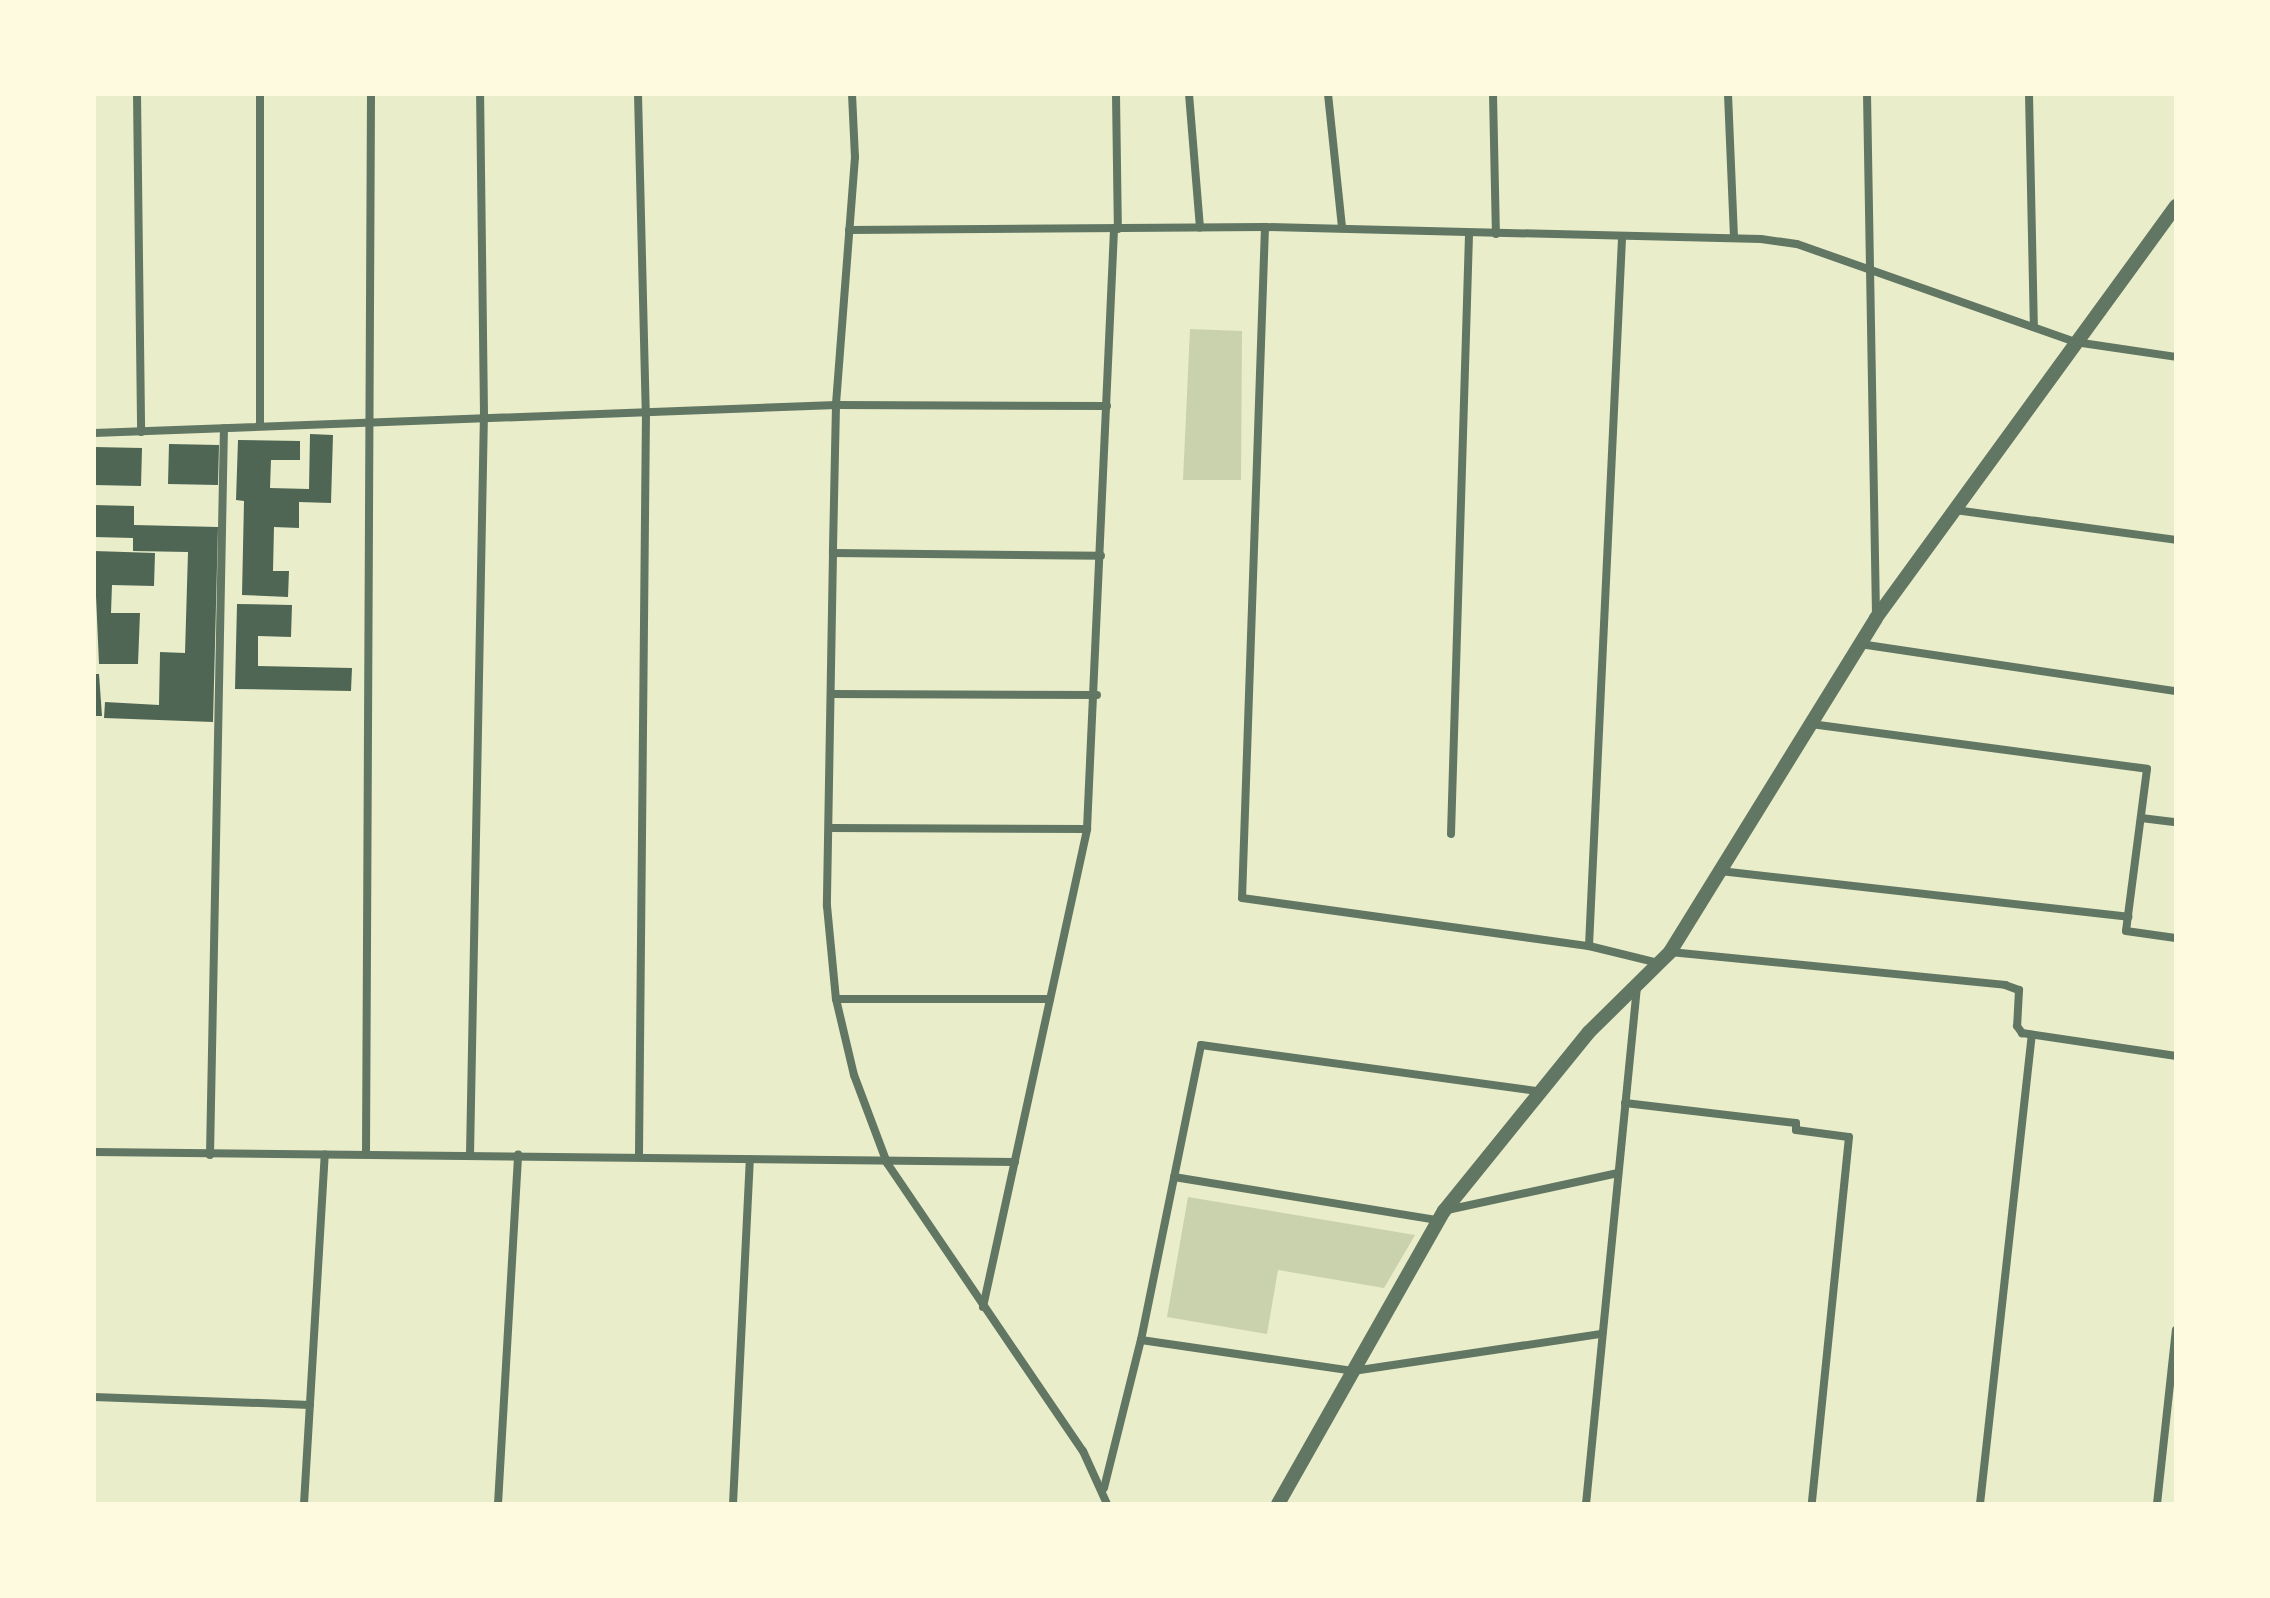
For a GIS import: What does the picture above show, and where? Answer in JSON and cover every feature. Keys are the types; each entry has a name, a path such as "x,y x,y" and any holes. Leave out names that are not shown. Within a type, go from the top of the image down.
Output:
{"street":[{"path":"137,94 141,432"},
{"path":"260,94 260,425"},
{"path":"366,1154 371,94"},
{"path":"470,1155 484,415 480,94"},
{"path":"638,94 646,411 639,1156"},
{"path":"852,94 855,157 836,405 833,553 827,906 836,999 854,1075 887,1163 1104,1489 1107,1504"},
{"path":"983,1307 1087,829 1097,695 1116,229 1116,94"},
{"path":"1189,94 1200,228"},
{"path":"1328,94 1342,228"},
{"path":"1493,94 1496,234"},
{"path":"1728,94 1734,238"},
{"path":"1867,94 1876,618"},
{"path":"2029,94 2034,327"},
{"path":"1278,1504 1441,1215 1538,1091 1670,952 1876,618 1951,509 2173,213"},
{"path":"1265,227 1242,898 1589,946 1659,963"},
{"path":"849,230 1342,228 1622,238 1734,238 1797,244 2075,342 2176,357"},
{"path":"1451,834 1469,234"},
{"path":"1589,946 1622,238"},
{"path":"94,433 484,415 836,405 1107,406"},
{"path":"210,1155 224,428"},
{"path":"1951,509 2176,540"},
{"path":"833,553 1101,556"},
{"path":"1860,644 2176,691"},
{"path":"831,694 1097,695"},
{"path":"1810,724 2147,769 2126,931 2176,938"},
{"path":"2141,818 2176,822"},
{"path":"829,828 1087,829"},
{"path":"1720,871 2128,917"},
{"path":"1670,952 2005,985 2019,990 2017,1026 2027,1034 2176,1056"},
{"path":"1586,1504 1637,986"},
{"path":"836,999 1050,999"},
{"path":"1980,1504 2027,1034"},
{"path":"1104,1489 1141,1340 1201,1045 1538,1091"},
{"path":"1625,1103 1796,1123 1796,1130 1849,1137 1812,1504"},
{"path":"94,1152 1015,1162"},
{"path":"304,1504 325,1155"},
{"path":"498,1504 518,1155"},
{"path":"733,1504 750,1159"},
{"path":"1174,1177 1441,1215 1618,1173"},
{"path":"2157,1504 2176,1330"},
{"path":"1141,1340 1353,1371 1601,1334"},
{"path":"94,1397 310,1405"}],"green space":[{"path":"1190,329 1242,331 1241,480 1183,480"},
{"path":"1188,1197 1415,1235 1384,1288 1278,1270 1267,1334 1167,1317"}],"building":[{"path":"310,434 333,435 331,503 299,502 299,528 274,527 273,571 289,571 288,597 242,595 244,501 236,500 238,440 300,441 300,460 271,460 270,488 309,489"},
{"path":"169,444 219,445 218,485 168,484"},
{"path":"94,447 142,448 141,486 94,485"},
{"path":"94,505 134,506 134,525 218,527 213,722 104,718 105,702 159,705 160,652 185,653 188,552 133,551 133,538 94,537"},
{"path":"94,551 155,553 154,586 112,585 111,613 140,613 138,664 99,664"},
{"path":"237,604 292,605 291,637 258,636 258,666 352,668 351,691 235,689"},
{"path":"94,674 99,674 102,716 94,716"}]}
